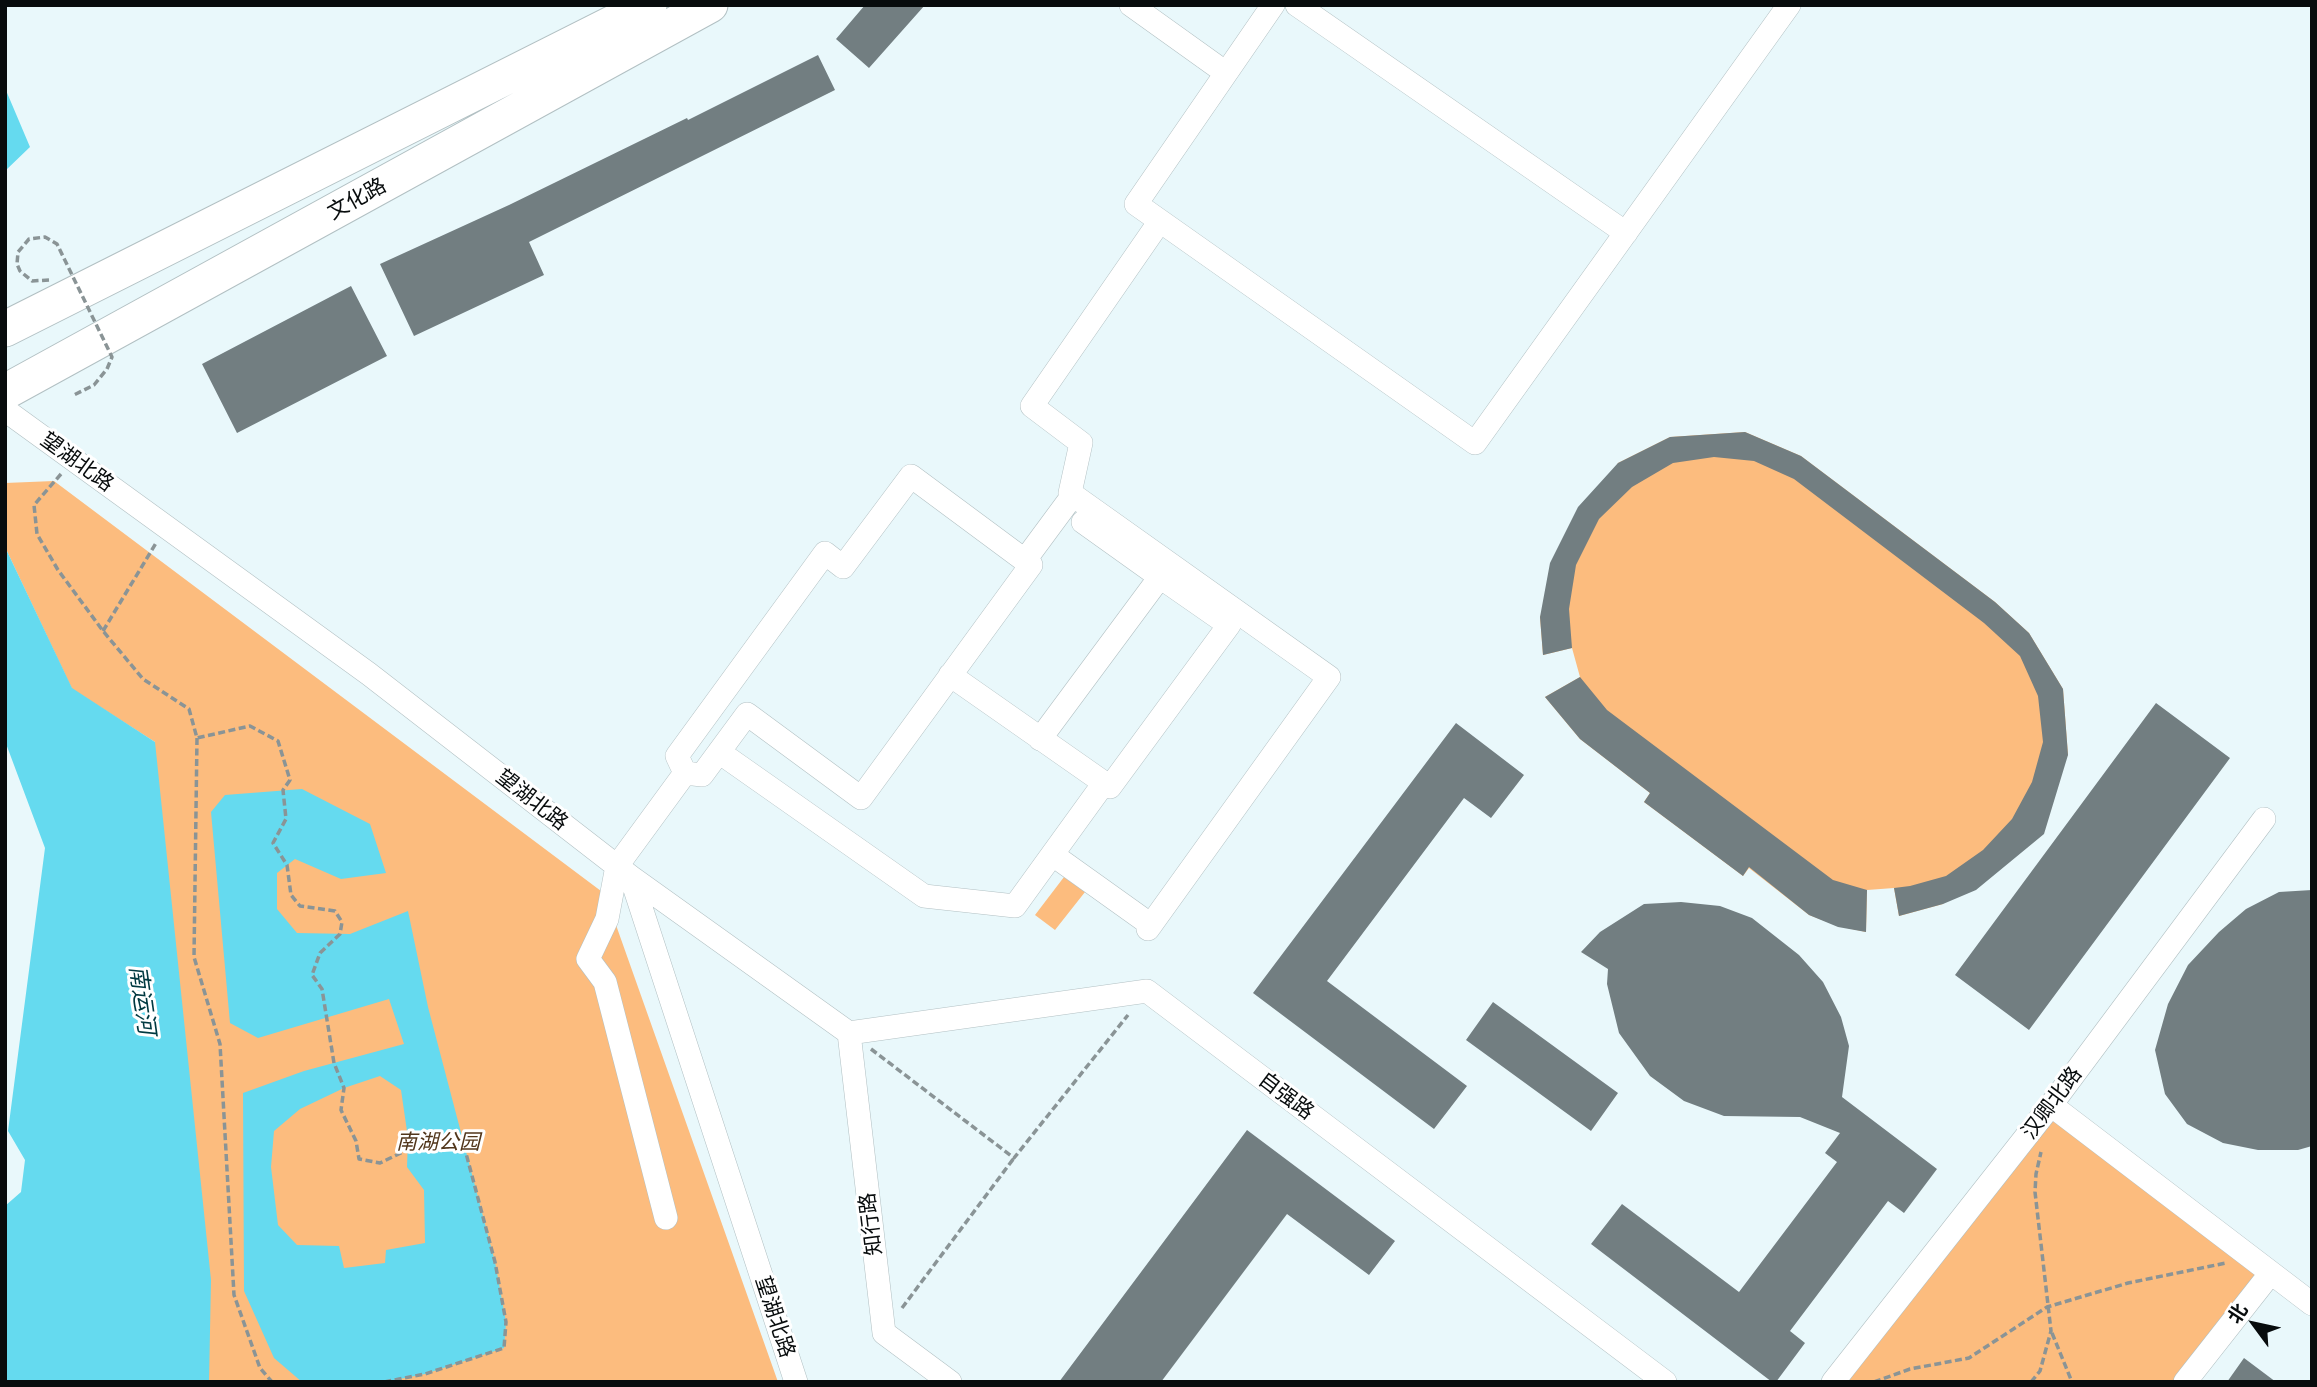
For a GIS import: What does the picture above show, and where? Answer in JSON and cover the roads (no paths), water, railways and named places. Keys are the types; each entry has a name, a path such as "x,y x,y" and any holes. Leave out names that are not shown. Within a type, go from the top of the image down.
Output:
{"main road":[{"name":"文化路","path":"5,329 649,5"},
{"name":"文化路","path":"5,392 710,5"}],"street":[{"path":"1131,5 1226,74"},
{"path":"1273,5 1136,204 1475,443 1789,5"},
{"path":"1297,5 1626,233"},
{"path":"1025,560 1068,502 1081,443 1032,406 1160,221"},
{"name":"望湖北路","path":"5,410 369,674 624,871 796,1382"},
{"path":"685,772 677,756 825,554 843,567 911,476 1031,565 861,798 722,695"},
{"path":"950,675 1110,788 1229,625 1160,577 1068,502"},
{"path":"1053,855 1149,927 1329,677 1068,502"},
{"path":"1041,739 1160,577"},
{"path":"685,772 702,775 747,714"},
{"path":"719,752 924,896 1015,906 1104,783"},
{"path":"666,1218 605,982 588,959 607,919 624,871 685,772"},
{"name":"汉卿北路","path":"1833,1382 2051,1105 2264,819"},
{"path":"624,871 849,1033"},
{"name":"自强路","path":"849,1033 1147,991 1665,1382"},
{"name":"知行路","path":"849,1033 884,1333 950,1382"},
{"path":"2051,1105 2312,1304"},
{"path":"2185,1382 2270,1274"}],"water":[{"path":"5,88 30,147 5,171"},
{"name":"南运河","path":"5,547 72,688 155,742 211,1280 209,1382 5,1382 5,1206 21,1192 25,1160 8,1131 45,848 5,741"},
{"path":"302,789 370,824 386,873 341,879 295,859 277,873 277,909 297,933 350,934 408,911 428,1007 495,1262 506,1322 504,1348 425,1374 384,1382 302,1382 274,1358 244,1291 243,1093 304,1071 404,1044 389,999 258,1038 230,1023 211,812 225,795","holes":["380,1076 401,1090 408,1138 407,1167 424,1190 425,1243 386,1250 385,1263 344,1268 339,1246 297,1245 278,1225 271,1167 274,1131 300,1109 344,1088"]}],"park label":[{"name":"南湖公园","path":"438,1142"}]}
